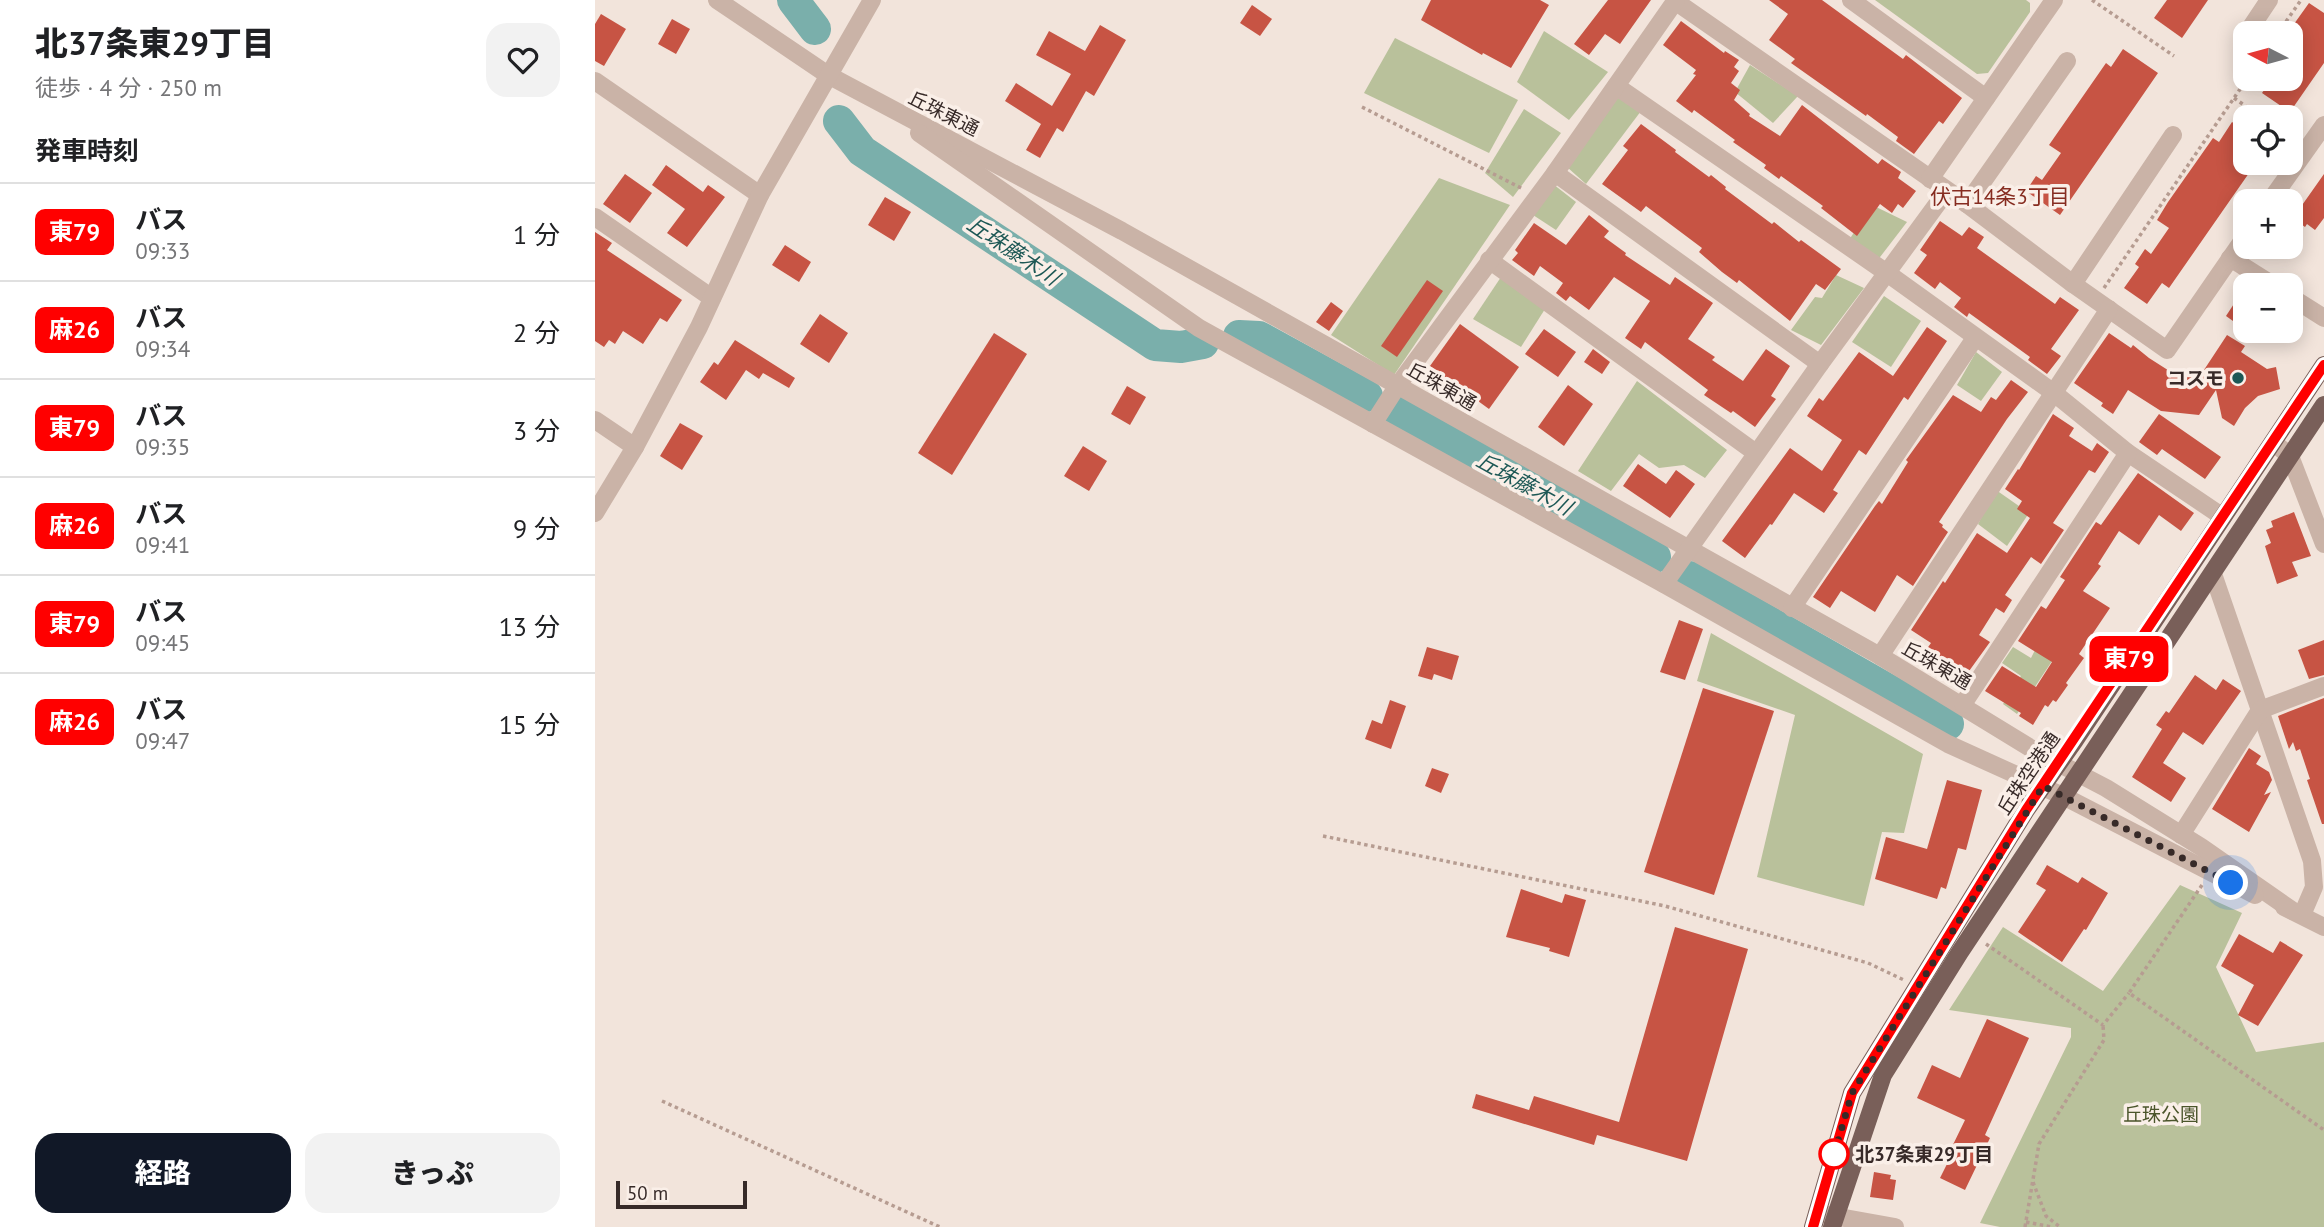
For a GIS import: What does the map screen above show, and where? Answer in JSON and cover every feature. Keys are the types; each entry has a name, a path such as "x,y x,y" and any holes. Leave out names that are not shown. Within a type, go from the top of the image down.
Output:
{"main road":[{"name":"丘珠空港通","path":"1824,1221 1852,1093 2043,786 2324,366"},
{"path":"1824,1221 1883,1075 1960,952 2324,405"}],"street":[{"path":"717,0 828,75 880,104"},
{"path":"595,513 635,447 699,327 760,195 872,0"},
{"path":"1851,0 1986,98"},
{"path":"2255,21 2269,0"},
{"path":"1373,424 1398,385 1555,173 1676,1 1967,204 2073,284 2167,350 2233,255"},
{"path":"1930,179 2047,2"},
{"path":"1967,204 2067,61"},
{"path":"595,81 760,195"},
{"path":"1616,86 1887,273 2054,393 2128,453 2224,517"},
{"name":"丘珠東通","path":"880,104 943,151 1199,328 1246,355 1664,584 1948,744 2043,786 2211,873 2298,913"},
{"name":"丘珠東通","path":"880,104 997,163 1099,219 1880,656 1963,704 2037,752 2060,762 2181,835 2324,928"},
{"path":"2279,189 2324,125"},
{"path":"2073,284 2173,135"},
{"path":"1555,173 1820,364"},
{"path":"1664,584 1820,364 1947,192"},
{"path":"595,217 712,298"},
{"path":"2231,258 2254,273"},
{"path":"1489,260 1756,453"},
{"path":"2303,305 2324,318"},
{"path":"1880,656 2109,309"},
{"path":"1792,608 1975,338"},
{"path":"595,420 635,447"},
{"path":"2273,442 2290,456 2324,544"},
{"path":"1963,704 2128,453"},
{"path":"2213,574 2312,861 2314,887 2298,913"},
{"path":"2181,835 2260,710 2324,686"},
{"path":"1824,1221 1895,1227"}],"path":[{"path":"2092,0 2174,56"},
{"path":"2286,21 2301,0"},
{"path":"2102,289 2239,91"},
{"path":"2234,98 2244,105"},
{"path":"1362,107 1538,196"},
{"path":"1323,836 1665,906 1868,963 1917,986"},
{"path":"2052,1227 2025,1224 2039,1144 2104,1040 2103,1025 2129,993 2211,873"},
{"path":"1986,944 2103,1025"},
{"path":"2129,993 2324,1130"},
{"path":"662,1101 940,1227"},
{"path":"2033,1182 2046,1216 2060,1227"}],"green space":[{"path":"1875,0 2026,0 2030,3 2030,12 1988,73 1977,74"},
{"path":"1544,31 1608,72 1569,120 1517,82"},
{"path":"1395,38 1518,100 1489,153 1364,93"},
{"path":"1750,65 1798,96 1773,123 1735,92"},
{"path":"1619,96 1641,111 1586,184 1567,167"},
{"path":"1524,109 1561,133 1513,197 1485,173"},
{"path":"1439,178 1510,205 1394,375 1331,335"},
{"path":"1553,184 1576,202 1556,230 1533,215"},
{"path":"1872,205 1907,222 1877,261 1849,240"},
{"path":"1836,275 1864,288 1821,345 1791,330 1815,297 1822,298"},
{"path":"1501,277 1545,309 1521,347 1473,319"},
{"path":"1884,296 1921,321 1891,367 1852,342"},
{"path":"1976,352 2002,372 1981,401 1957,385"},
{"path":"1637,381 1727,450 1705,478 1684,465 1659,468 1639,454 1611,491 1578,471"},
{"path":"1996,490 2029,513 2007,546 1978,524"},
{"path":"1711,633 1923,754 1904,833 1882,832 1864,906 1757,877 1795,715 1697,681"},
{"path":"2013,647 2031,658 2035,650 2052,661 2017,714 2003,704 2021,676 2002,663"},
{"name":"丘珠公園","path":"2180,885 2242,913 2216,967 2256,1052 2324,1042 2324,1227 2000,1227 1980,1223 2071,1037 2071,1028 1949,1010 2003,927 2103,991"}],"building":[{"path":"1431,0 1540,0 1549,5 1511,68 1483,53 1482,55 1421,20"},
{"path":"1608,0 1651,0 1620,44 1605,34 1589,55 1574,44"},
{"path":"1769,0 1822,0 1903,59 1906,55 1962,98 1943,124 1939,121 1914,154 1896,141 1898,137 1867,114 1866,116 1791,63 1795,59 1769,40 1788,14"},
{"path":"2167,0 2208,0 2182,38 2154,18"},
{"path":"2309,3 2324,13 2324,63 2295,105 2280,105 2262,93 2263,91 2303,91 2303,21 2296,21"},
{"path":"1252,5 1272,19 1260,36 1240,23"},
{"path":"601,14 626,29 604,66 595,61 595,24"},
{"path":"672,19 690,29 676,54 658,44"},
{"path":"1681,21 1724,53 1725,51 1739,60 1734,67 1739,71 1731,83 1740,90 1734,100 1749,116 1780,136 1802,105 1878,164 1882,159 1901,172 1898,178 1916,191 1903,208 1898,204 1892,213 1880,204 1857,236 1821,208 1823,206 1781,176 1779,179 1764,168 1766,165 1733,142 1735,140 1694,110 1692,113 1676,101 1696,75 1693,74 1696,70 1663,45"},
{"path":"1100,25 1126,40 1094,96 1086,91 1063,132 1057,128 1040,158 1026,150 1041,124 1005,101 1016,83 1052,106 1071,74 1036,55 1049,31 1085,51"},
{"path":"2123,49 2158,73 2060,215 2026,191 2036,176 2042,180 2061,153 2049,145 2106,63 2111,67"},
{"path":"2232,122 2233,175 2248,175 2238,189 2233,189 2233,196 2169,288 2162,283 2147,304 2124,288 2139,267 2135,264 2145,249 2151,254 2169,228 2157,220 2168,202 2213,138 2219,142"},
{"path":"1641,124 1772,224 1774,222 1841,269 1825,290 1816,284 1790,321 1739,280 1737,283 1722,272 1699,252 1702,248 1646,206 1641,212 1602,184 1628,150 1623,146"},
{"path":"666,165 703,192 708,185 725,197 687,247 667,233 685,209 652,185"},
{"path":"625,174 652,193 630,223 603,204"},
{"path":"2324,174 2324,218 2315,230 2307,224 2305,227 2303,226 2303,204"},
{"path":"885,197 911,212 894,241 868,225"},
{"path":"1589,215 1609,231 1604,237 1626,253 1625,255 1670,285 1675,277 1713,303 1688,339 1715,357 1712,360 1743,381 1766,349 1790,366 1771,396 1776,399 1755,427 1704,395 1708,390 1645,342 1641,349 1625,338 1650,301 1614,277 1589,310 1570,296 1566,301 1556,293 1563,283 1540,266 1534,276 1512,260 1518,253 1515,250 1534,223 1566,245"},
{"path":"1940,221 1962,236 1969,227 1984,237 1977,248 2055,304 2060,297 2079,310 2051,349 2061,356 2047,374 2028,360 2030,357 1969,313 1967,317 1954,307 1961,298 1940,282 1935,289 1914,273 1927,255 1920,250"},
{"path":"595,232 612,243 607,250 682,300 667,322 660,318 643,344 623,331 615,344 609,340 604,347 595,341"},
{"path":"785,245 811,262 799,282 772,265"},
{"path":"1427,280 1443,291 1397,357 1381,346"},
{"path":"1331,302 1343,311 1329,331 1316,322"},
{"path":"2233,305 2233,321 2226,316"},
{"path":"820,314 848,333 829,363 800,344"},
{"path":"1460,324 1519,367 1489,409 1430,366"},
{"path":"1927,327 1947,341 1908,400 1904,397 1866,455 1859,450 1833,490 1838,493 1824,513 1794,493 1745,558 1722,541 1790,448 1822,471 1842,440 1807,416 1819,398 1823,401 1859,352 1893,376"},
{"path":"1544,329 1576,352 1558,377 1525,354"},
{"path":"994,333 1027,354 952,475 918,453"},
{"path":"2109,333 2131,348 2133,345 2185,381 2192,370 2200,376 2227,335 2233,339 2233,343 2245,346 2241,352 2267,369 2276,367 2280,389 2258,396 2245,408 2234,426 2222,418 2216,390 2199,415 2161,411 2128,390 2113,414 2101,406 2103,403 2074,383"},
{"path":"735,340 795,378 789,388 763,373 759,379 746,370 726,400 700,382 714,362 718,365"},
{"path":"1593,349 1610,362 1602,374 1584,362"},
{"path":"2011,380 2028,392 1939,522 1948,532 1913,586 1897,575 1875,612 1841,591 1830,608 1813,597 1875,506 1879,501 1882,504 1908,462 1906,460 1953,395 1981,412 1991,397 1996,400"},
{"path":"1568,385 1593,404 1564,446 1538,427"},
{"path":"1127,386 1146,397 1130,425 1111,414"},
{"path":"2053,414 2074,428 2069,436 2092,451 2097,443 2109,452 2095,473 2089,470 2053,523 2064,530 2041,564 2031,557 2005,595 2012,600 2004,613 1996,608 1979,635 1990,642 1959,685 1921,657 1931,643 1911,630 1977,533 2007,553 2030,518 2017,509 2022,501 2005,489"},
{"path":"2159,414 2221,457 2205,479 2162,449 2157,455 2139,442"},
{"path":"680,423 703,436 682,470 660,456"},
{"path":"1083,446 1107,461 1089,491 1064,476"},
{"path":"1638,464 1666,484 1676,470 1695,484 1670,518 1623,486"},
{"path":"2138,473 2194,513 2181,531 2159,515 2139,545 2119,531 2098,564 2101,566 2083,591 2110,608 2079,654 2084,658 2066,683 2068,685 2056,702 2053,700 2048,707 2045,705 2033,725 2019,716 2021,713 1985,691 2002,666 2036,687 2052,662 2018,641 2041,606 2046,609 2065,580 2060,577 2096,522 2101,525"},
{"path":"2294,512 2311,556 2292,562 2298,576 2277,584 2265,546 2271,543 2266,530 2273,527 2271,521"},
{"path":"1679,620 1703,629 1685,680 1660,672"},
{"path":"2324,640 2324,675 2309,679 2298,650"},
{"path":"1427,647 1459,656 1452,680 1434,674 1432,680 1418,676"},
{"path":"2195,675 2216,690 2223,679 2241,691 2203,745 2183,732 2163,763 2186,778 2171,802 2132,777 2162,729 2156,725 2166,711 2169,713"},
{"path":"1703,688 1774,711 1714,895 1644,872"},
{"path":"2324,698 2322,824 2300,749 2296,751 2293,742 2289,749 2278,716"},
{"path":"1390,700 1406,706 1391,749 1365,739 1372,720 1382,724"},
{"path":"2249,748 2261,756 2256,764 2269,772 2272,780 2264,795 2271,792 2249,832 2212,809"},
{"path":"1432,768 1449,774 1441,793 1425,786"},
{"path":"1947,780 1982,790 1966,850 1958,848 1946,889 1941,887 1937,899 1875,879 1886,837 1927,849"},
{"path":"2047,865 2078,883 2082,877 2108,893 2086,930 2084,929 2062,962 2018,932 2046,890 2036,884"},
{"path":"1521,889 1562,903 1565,894 1586,900 1569,957 1549,951 1550,948 1506,937"},
{"path":"1675,927 1748,949 1687,1161 1597,1135 1594,1145 1472,1108 1476,1094 1529,1110 1534,1096 1619,1122"},
{"path":"2239,934 2273,953 2280,941 2303,955 2258,1026 2238,1015 2254,985 2221,966"},
{"path":"1987,1019 2029,1038 1985,1135 1990,1138 1965,1190 1940,1178 1965,1120 1917,1098 1932,1065 1960,1078"},
{"path":"1874,1172 1891,1175 1890,1179 1896,1180 1893,1200 1870,1197"}],"waterway":[{"name":"丘珠藤木川","path":"793,0 815,29"},
{"name":"丘珠藤木川","path":"839,121 862,151 1155,345 1181,347 1203,343"},
{"name":"丘珠藤木川","path":"1239,336 1259,337 1367,396"},
{"name":"丘珠藤木川","path":"1394,410 1655,557"},
{"name":"丘珠藤木川","path":"1690,577 1948,724"}],"bus line":[{"name":"東79","path":"1813,1227 1852,1093 2026,810 2324,365"}],"place":[{"name":"コスモ","path":"2238,378"},
{"name":"北37条東29丁目","path":"1834,1154"}],"district":[{"name":"伏古14条3丁目","path":"2000,197"}],"route":[{"path":"1834,1154 1831,1165 1852,1093 2043,786 2231,883"}]}
